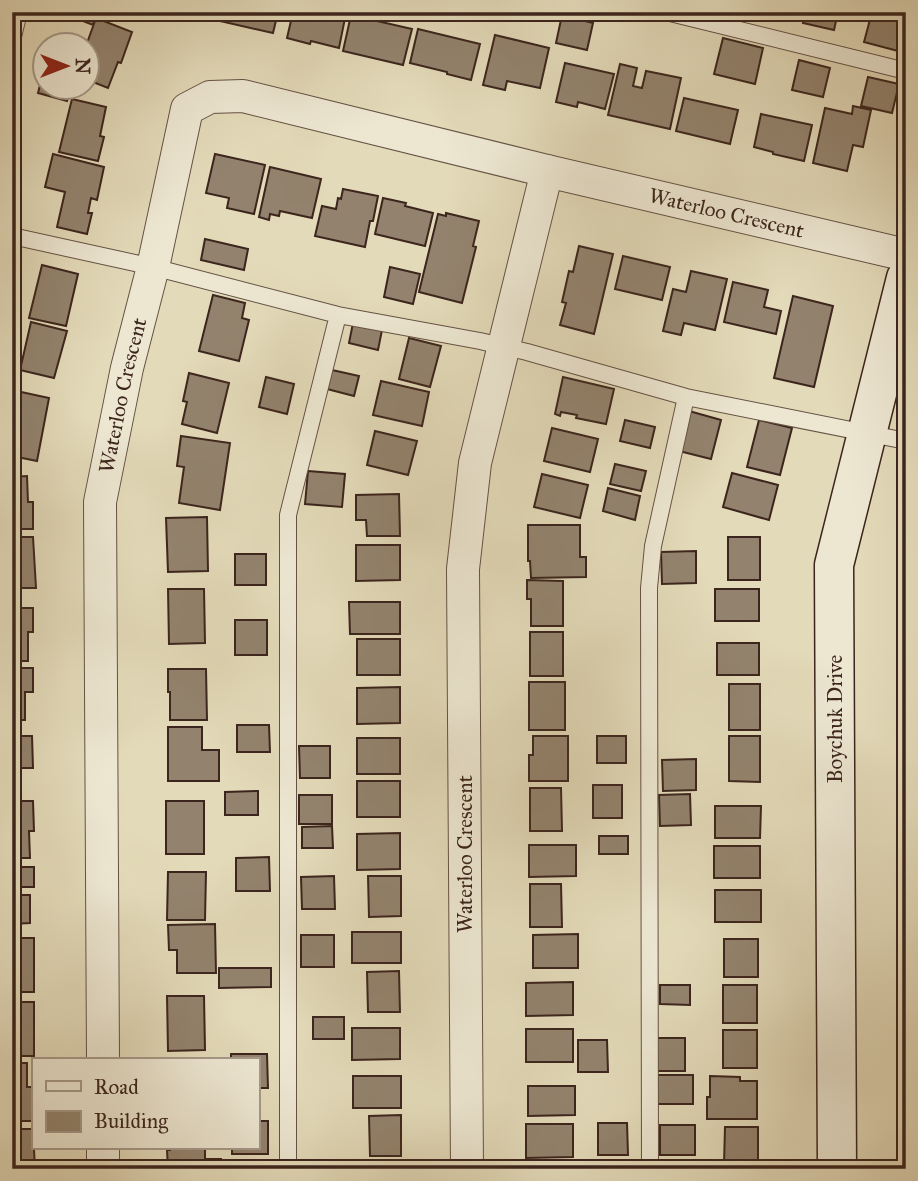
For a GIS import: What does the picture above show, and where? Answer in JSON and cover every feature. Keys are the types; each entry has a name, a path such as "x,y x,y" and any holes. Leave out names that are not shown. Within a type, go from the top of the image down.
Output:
{"street":[{"name":"Waterloo Crescent","path":"103,1058 100,502 127,368 153,267 187,109 210,97 243,96 906,255"},
{"name":"Waterloo Crescent","path":"467,1169 463,569 475,463 547,171"},
{"name":"Boychuk Drive","path":"837,1169 834,565 906,278"},
{"path":"103,1150 103,1169"}],"lane":[{"path":"12,41 19,12"},
{"path":"666,12 906,71"},
{"path":"12,236 153,267 338,316 505,347 686,397 906,441"},
{"path":"288,1169 288,515 338,316"},
{"path":"650,1169 649,588 653,546 686,397"}],"building":[{"path":"60,12 97,12 93,25"},
{"path":"146,12 202,12 202,18 146,16"},
{"path":"222,12 278,12 273,33 220,21"},
{"path":"293,12 346,13 339,48 287,38"},
{"path":"806,12 838,12 834,30 803,23"},
{"path":"872,12 905,20 898,51 864,42"},
{"path":"351,15 412,29 403,65 343,51"},
{"path":"562,15 593,23 587,50 556,43"},
{"path":"96,18 132,32 121,63 118,62 108,88 102,86 102,32 91,32"},
{"path":"418,29 480,44 471,80 410,63"},
{"path":"495,35 549,48 540,88 507,81 505,90 483,85"},
{"path":"723,38 763,48 755,84 714,74"},
{"path":"799,60 830,68 823,97 792,90"},
{"path":"565,63 614,74 605,109 578,102 577,107 556,102"},
{"path":"620,64 637,68 633,86 642,88 646,71 681,78 670,129 608,115"},
{"path":"868,77 899,84 892,113 861,106"},
{"path":"684,98 738,110 730,144 676,131"},
{"path":"71,102 106,107 100,136 104,137 98,161 59,152"},
{"path":"853,106 871,110 863,147 853,145 847,171 813,163 825,108 852,114"},
{"path":"761,114 812,125 804,161 754,147"},
{"path":"53,154 104,167 97,200 91,198 88,213 92,213 87,234 57,227 65,192 45,187"},
{"path":"215,154 265,165 254,214 227,208 229,198 206,193"},
{"path":"270,167 321,179 312,218 280,211 279,216 270,214 269,220 259,217"},
{"path":"343,189 378,196 365,247 315,236 322,206 336,209"},
{"path":"383,198 433,213 425,246 375,234"},
{"path":"446,213 479,221 473,246 476,247 462,303 419,292 438,214 446,216"},
{"path":"205,239 248,249 244,270 201,260"},
{"path":"579,246 613,254 594,334 560,325 566,303 562,302 569,271 573,272"},
{"path":"12,249 21,252 13,279 12,279"},
{"path":"623,256 670,267 662,300 615,289"},
{"path":"42,265 78,274 66,326 29,318"},
{"path":"390,267 420,274 413,304 384,297"},
{"path":"691,271 727,279 715,330 684,323 681,335 663,331 673,289 686,292"},
{"path":"733,282 768,290 764,307 781,311 776,334 724,322"},
{"path":"213,295 245,303 242,318 249,320 239,361 199,351"},
{"path":"793,296 833,306 814,387 774,378"},
{"path":"31,322 67,331 54,378 20,370"},
{"path":"353,323 382,330 378,350 349,343"},
{"path":"409,338 441,346 430,387 399,379"},
{"path":"332,370 359,376 354,396 327,389"},
{"path":"189,373 229,383 217,433 182,424 187,402 183,401"},
{"path":"266,377 294,384 287,414 259,407"},
{"path":"563,377 614,389 606,424 576,418 577,415 561,412 560,416 555,414"},
{"path":"381,381 429,392 422,426 373,415"},
{"path":"12,390 49,398 37,461 12,456"},
{"path":"689,411 721,420 711,459 679,451"},
{"path":"625,420 655,427 650,448 620,441"},
{"path":"759,420 792,428 780,475 747,467"},
{"path":"552,428 598,439 590,472 544,461"},
{"path":"375,431 417,441 408,475 367,465"},
{"path":"181,436 230,443 220,510 179,503 184,467 177,466"},
{"path":"615,464 646,471 641,491 610,484"},
{"path":"308,471 345,474 342,507 305,504"},
{"path":"732,473 778,485 769,520 723,507"},
{"path":"542,474 588,485 580,518 534,507"},
{"path":"27,476 28,502 33,502 33,529 12,529 12,477"},
{"path":"608,488 640,496 635,520 603,511"},
{"path":"399,494 400,536 367,536 366,520 356,520 356,495"},
{"path":"207,517 208,571 168,572 166,518"},
{"path":"528,525 580,525 580,557 586,557 586,577 531,578"},
{"path":"12,537 33,537 36,588 12,588"},
{"path":"728,537 760,537 760,580 728,580"},
{"path":"356,545 400,545 400,580 356,581"},
{"path":"696,551 696,583 662,584 661,552"},
{"path":"235,554 266,554 266,585 235,585"},
{"path":"527,580 563,581 563,626 531,626 531,599 527,599"},
{"path":"168,589 204,589 205,643 169,644"},
{"path":"715,589 759,589 759,621 715,621"},
{"path":"349,602 400,602 400,634 350,634"},
{"path":"12,608 33,608 33,632 28,632 28,661 12,661"},
{"path":"235,620 267,620 267,655 235,655"},
{"path":"530,632 563,632 563,676 530,676"},
{"path":"357,639 400,639 400,675 357,675"},
{"path":"717,643 759,643 759,675 717,675"},
{"path":"12,668 33,668 33,692 25,692 25,720 12,720"},
{"path":"168,669 206,669 207,720 170,720"},
{"path":"529,682 565,682 565,730 529,730"},
{"path":"729,684 760,684 760,730 729,730"},
{"path":"400,687 400,723 357,724 357,688"},
{"path":"237,725 269,725 270,752 237,752"},
{"path":"168,727 202,727 202,750 219,750 219,781 168,781"},
{"path":"12,736 32,736 33,768 12,768"},
{"path":"533,736 568,736 568,781 529,781 529,755 533,755"},
{"path":"597,736 626,736 626,763 597,763"},
{"path":"729,736 760,736 760,782 729,781"},
{"path":"357,738 400,738 400,774 357,774"},
{"path":"299,746 330,746 330,778 300,778"},
{"path":"696,759 696,790 663,791 662,760"},
{"path":"357,781 400,781 400,817 357,817"},
{"path":"593,785 622,785 622,818 593,818"},
{"path":"530,788 561,788 562,831 530,831"},
{"path":"258,791 258,815 225,815 225,792"},
{"path":"690,794 691,825 660,826 659,795"},
{"path":"299,795 332,795 332,824 299,824"},
{"path":"12,801 33,801 34,831 29,831 30,858 12,858"},
{"path":"166,801 204,801 204,854 166,854"},
{"path":"715,806 761,806 760,838 715,838"},
{"path":"332,826 333,848 302,848 302,827"},
{"path":"400,833 400,869 357,870 357,834"},
{"path":"599,836 628,836 628,854 599,854"},
{"path":"529,845 576,845 576,876 529,877"},
{"path":"714,846 760,846 760,878 714,878"},
{"path":"269,857 270,891 236,891 236,858"},
{"path":"12,867 34,867 34,887 12,887"},
{"path":"168,872 206,872 205,920 167,920"},
{"path":"334,876 335,909 302,909 301,877"},
{"path":"368,876 401,876 401,916 369,917"},
{"path":"530,884 561,884 562,927 530,927"},
{"path":"715,890 761,890 761,922 715,922"},
{"path":"12,895 30,895 30,923 12,924"},
{"path":"215,924 216,973 177,973 177,950 169,950 168,925"},
{"path":"352,932 401,932 401,963 352,963"},
{"path":"578,934 578,968 533,968 533,935"},
{"path":"301,935 334,935 334,967 301,967"},
{"path":"12,938 34,938 34,992 12,992"},
{"path":"724,939 758,939 758,977 724,977"},
{"path":"219,968 271,968 271,987 219,988"},
{"path":"399,971 400,1012 368,1012 367,972"},
{"path":"573,982 573,1015 526,1016 526,983"},
{"path":"660,985 690,985 690,1005 660,1004"},
{"path":"723,985 757,985 757,1023 723,1023"},
{"path":"167,996 204,996 205,1050 168,1051"},
{"path":"12,1002 34,1002 34,1056 12,1056"},
{"path":"313,1017 344,1017 344,1039 313,1039"},
{"path":"352,1028 400,1028 400,1059 352,1060"},
{"path":"526,1029 573,1029 573,1062 526,1062"},
{"path":"723,1030 757,1030 757,1068 723,1068"},
{"path":"657,1038 685,1038 685,1071 657,1071"},
{"path":"578,1040 607,1040 608,1072 578,1072"},
{"path":"231,1054 267,1054 268,1088 259,1088 259,1058 231,1058"},
{"path":"12,1063 27,1063 27,1087 32,1087 32,1121 12,1121"},
{"path":"657,1075 693,1075 693,1104 657,1104"},
{"path":"353,1076 401,1076 401,1108 353,1108"},
{"path":"710,1076 740,1077 740,1081 757,1081 757,1119 707,1119"},
{"path":"528,1086 575,1086 575,1115 528,1116"},
{"path":"401,1115 401,1156 370,1156 369,1116"},
{"path":"259,1121 268,1121 268,1154 232,1154 232,1150 259,1150"},
{"path":"598,1123 627,1123 628,1155 598,1155"},
{"path":"526,1124 573,1124 573,1157 526,1158"},
{"path":"660,1125 695,1125 695,1155 660,1155"},
{"path":"725,1127 758,1127 758,1165 724,1165"},
{"path":"12,1129 32,1129 35,1169 12,1169"},
{"path":"167,1150 205,1150 205,1159 221,1159 221,1169 168,1169"}]}
